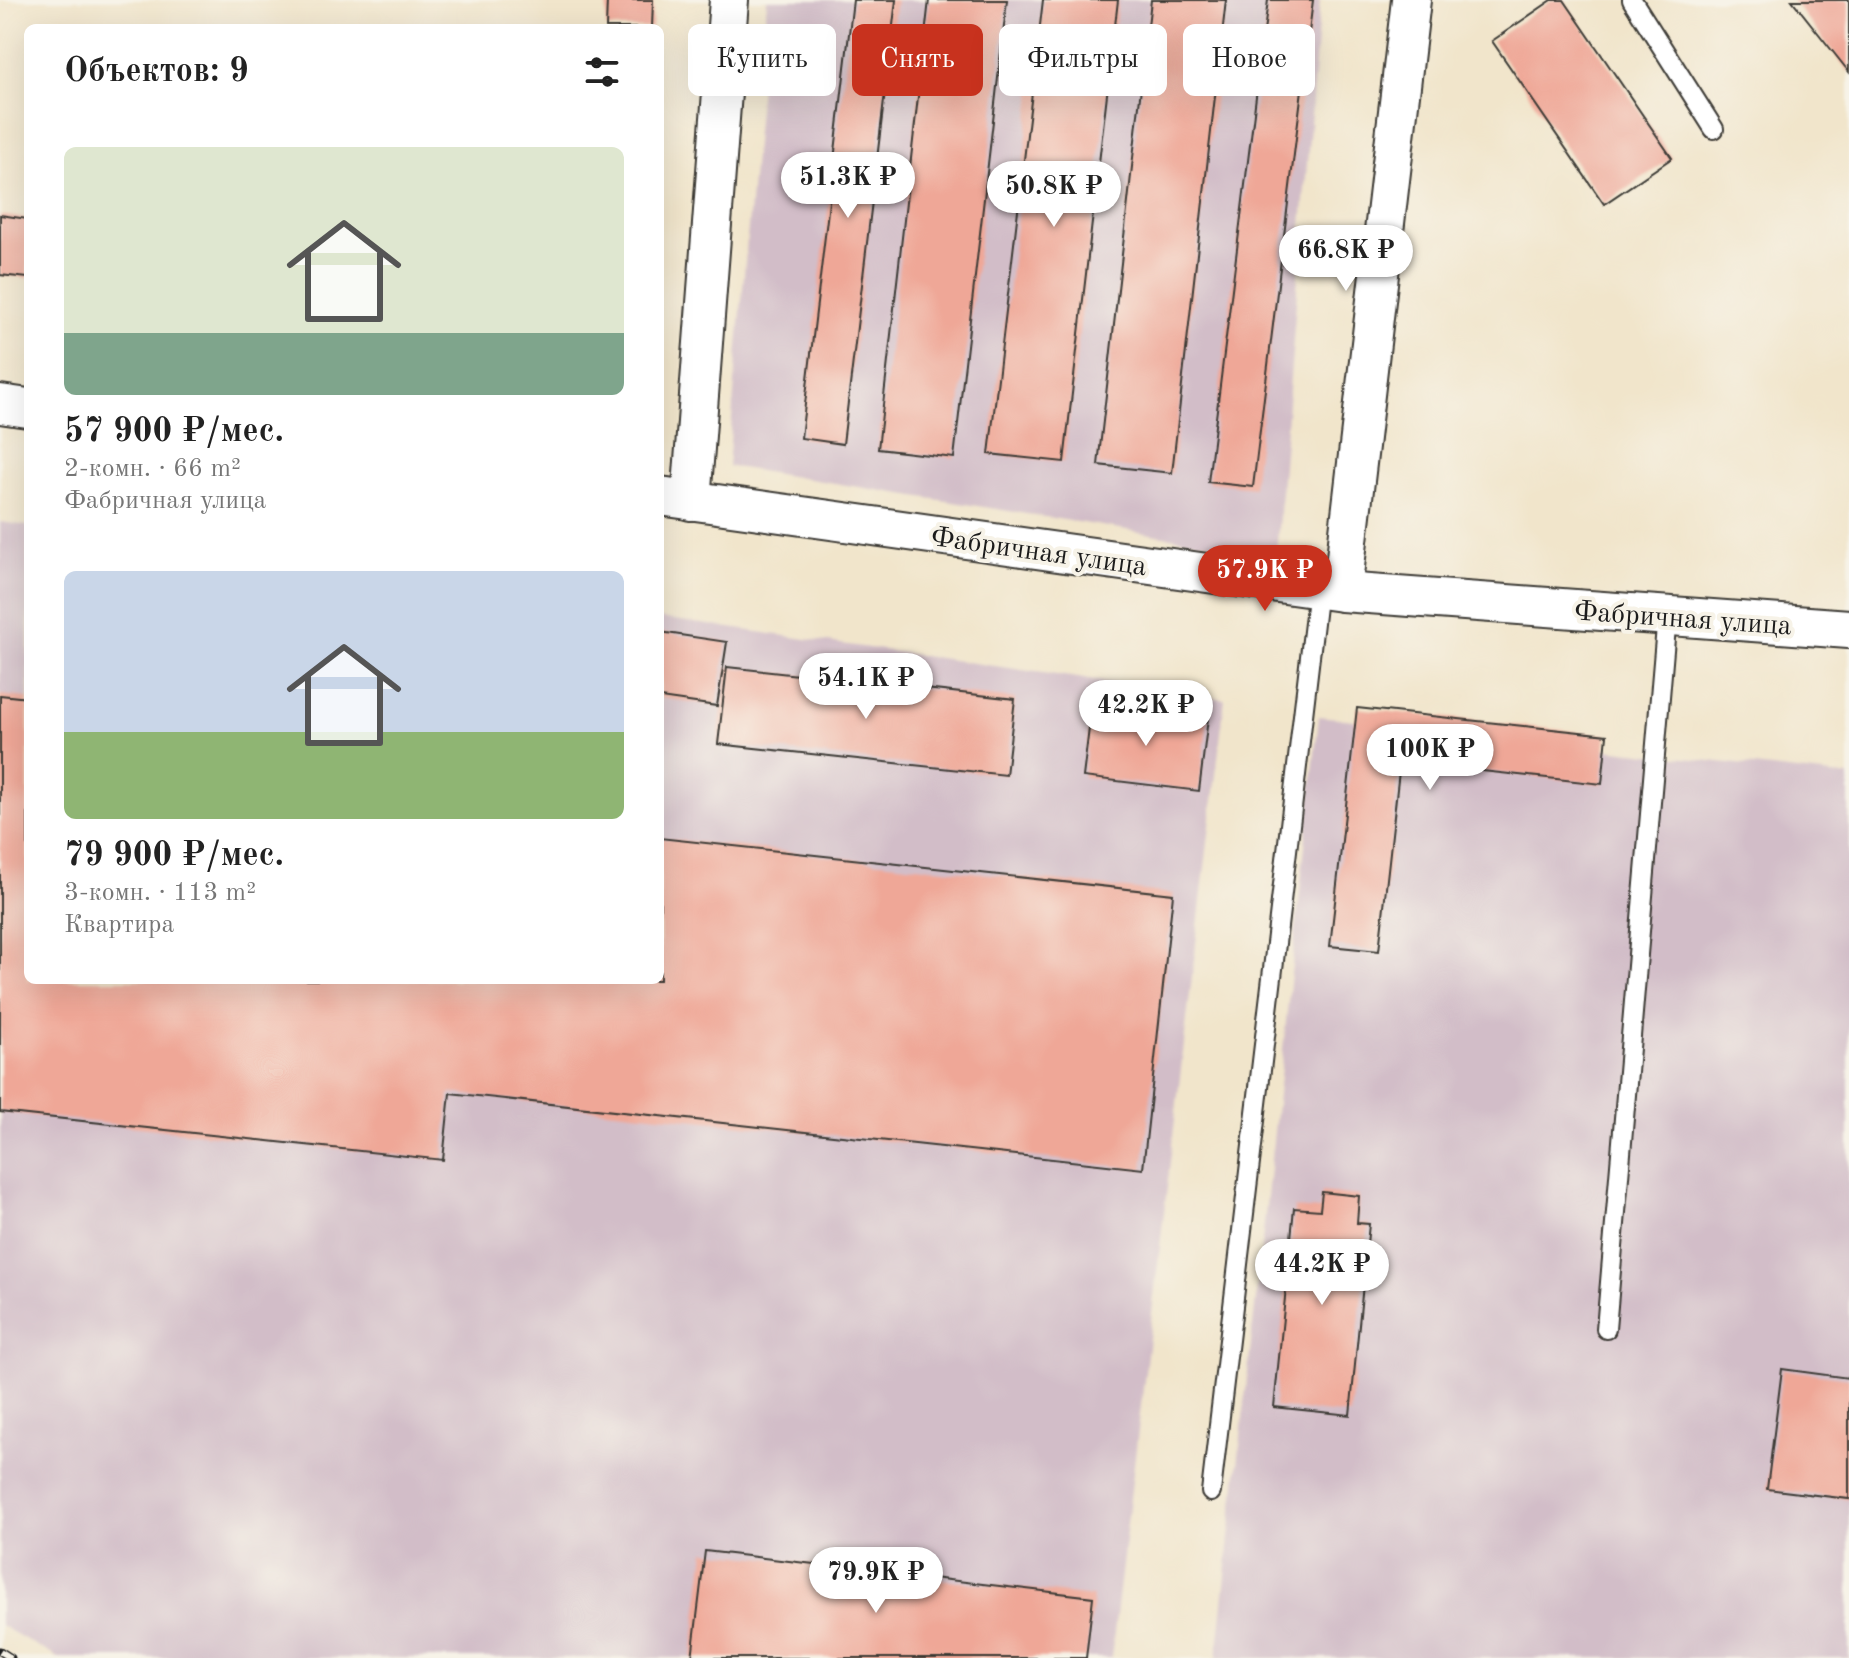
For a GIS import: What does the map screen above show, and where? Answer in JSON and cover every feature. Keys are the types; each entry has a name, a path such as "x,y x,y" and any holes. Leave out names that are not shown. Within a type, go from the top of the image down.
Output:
{"street":[{"path":"676,499 729,0"},
{"path":"1330,591 1411,0"},
{"path":"0,404 24,407"},
{"name":"Фабричная улица","path":"676,499 1330,591 1849,629"}],"lane":[{"path":"1632,0 1714,129"},
{"path":"1211,1492 1330,591"},
{"path":"1606,1329 1667,615"}],"shaded area":[{"path":"767,0 1320,0 1315,63 1315,24 1183,24 1183,96 1312,96 1276,554 728,466 759,96 836,96 836,24 765,24"},
{"path":"0,522 24,525 24,984 664,984 664,619 1225,699 1111,1658 58,1658 0,1625"},
{"path":"1319,716 1849,777 1849,1658 1217,1658"}],"building":[{"path":"607,0 653,0 652,24 606,24"},
{"path":"853,0 896,0 893,24 852,24 852,96 885,96 843,444 801,438"},
{"path":"929,0 1007,0 1004,24 999,24 999,69 954,458 878,449 918,96 983,96 983,24 926,24"},
{"path":"1043,0 1118,0 1115,24 1040,24"},
{"path":"1151,0 1226,0 1223,24 1183,24 1183,96 1215,96 1172,473 1098,465 1140,96 1167,96 1167,24 1148,24"},
{"path":"1268,0 1313,0 1310,24 1265,24"},
{"path":"1552,0 1564,0 1672,158 1604,204 1492,41"},
{"path":"1792,0 1849,0 1849,72"},
{"path":"1032,96 1107,96 1064,462 989,454"},
{"path":"1256,96 1301,96 1253,487 1208,482"},
{"path":"0,215 24,218 24,278 0,275"},
{"path":"664,633 727,642 717,706 664,699"},
{"path":"727,667 1015,699 1006,775 718,744"},
{"path":"0,695 24,698 24,984 664,984 664,838 1173,894 1143,1169 450,1093 443,1160 0,1112"},
{"path":"1092,704 1208,718 1199,791 1083,777"},
{"path":"1357,708 1607,735 1602,784 1400,762 1379,951 1330,946"},
{"path":"1322,1192 1359,1196 1357,1223 1369,1224 1350,1415 1274,1407 1294,1208 1320,1210"},
{"path":"1782,1369 1849,1378 1849,1499 1767,1489"},
{"path":"705,1551 1093,1597 1086,1658 692,1658"}],"railway":[{"path":"0,1651 11,1658"}]}
